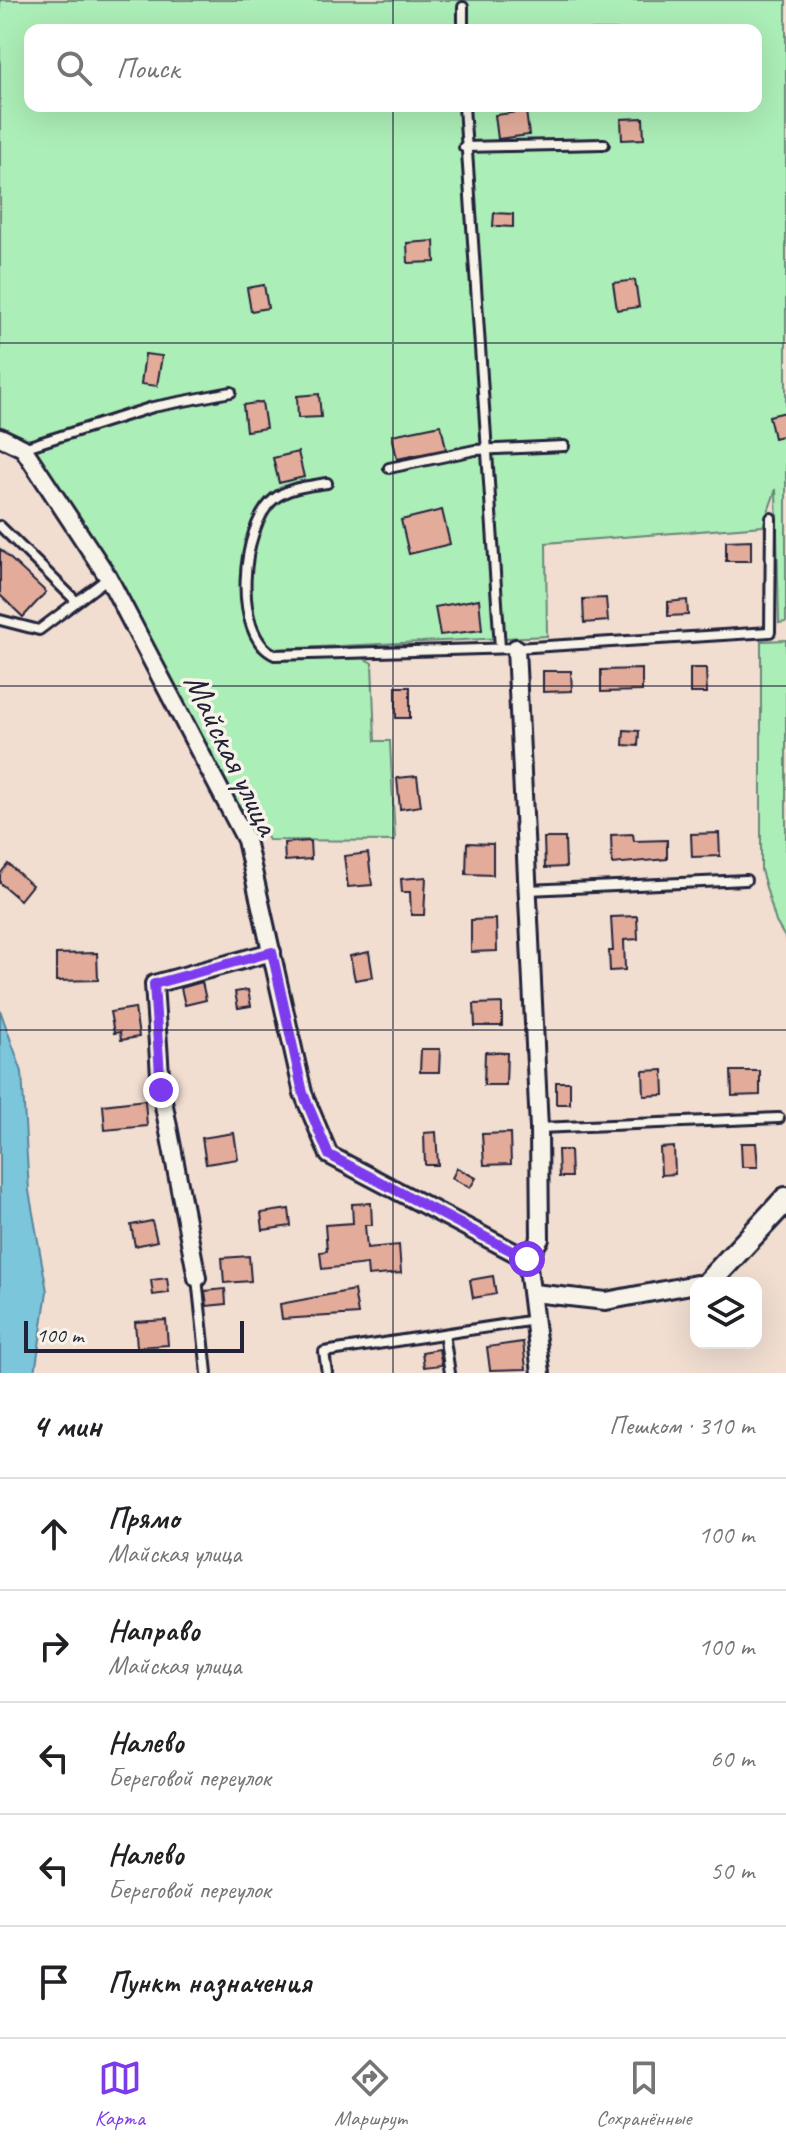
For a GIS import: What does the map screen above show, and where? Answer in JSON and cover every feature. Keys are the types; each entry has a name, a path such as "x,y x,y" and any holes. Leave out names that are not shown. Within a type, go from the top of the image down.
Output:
{"street":[{"path":"0,437 23,448"},
{"name":"Майская улица","path":"23,448 108,577 246,840 303,1093 329,1155 527,1259"},
{"path":"508,648 527,890 539,1128 540,1239 527,1259 541,1373"},
{"path":"197,1278 161,1090 154,984 272,952"},
{"path":"711,1277 786,1199"},
{"path":"533,1293 606,1301 690,1285"}],"lane":[{"path":"463,7 463,24"},
{"path":"464,112 464,147 488,449 508,648"},
{"path":"464,147 604,144"},
{"path":"23,448 153,407 231,392"},
{"path":"389,468 488,449 564,446"},
{"path":"327,483 289,490 272,501 248,549 246,601 260,645 275,655 508,648 770,632 771,518"},
{"path":"0,526 76,601"},
{"path":"0,620 39,630 108,577"},
{"path":"527,890 746,880"},
{"path":"539,1128 779,1118"},
{"path":"197,1278 207,1373"},
{"path":"327,1373 324,1352 536,1320"},
{"path":"444,1334 450,1373"}],"green space":[{"path":"0,0 786,0 786,622 779,623 776,489 763,526 546,543 547,636 257,650 285,659 363,658 372,663 375,741 390,741 395,841 269,840 249,807 236,811 112,575 22,436 0,428"},
{"path":"786,640 786,939 776,922 761,870 761,641"}],"water":[{"path":"0,1010 22,1072 29,1191 47,1291 35,1373 0,1373"}],"building":[{"path":"526,112 529,135 498,139 495,115"},
{"path":"643,118 644,139 622,140 621,119"},
{"path":"494,213 513,214 513,227 493,226"},
{"path":"434,241 435,262 408,263 407,243"},
{"path":"635,280 639,307 617,310 613,283"},
{"path":"264,285 268,308 251,311 247,288"},
{"path":"145,354 162,356 157,386 141,384"},
{"path":"319,394 321,417 298,418 297,396"},
{"path":"262,402 266,428 246,431 243,405"},
{"path":"786,412 786,435 774,438 769,416"},
{"path":"441,425 446,449 397,459 392,435"},
{"path":"298,452 304,477 279,483 273,458"},
{"path":"442,510 450,544 409,554 401,520"},
{"path":"751,540 751,561 726,561 726,541"},
{"path":"0,549 46,592 23,617 0,595"},
{"path":"606,598 608,621 584,623 583,599"},
{"path":"479,599 482,630 440,635 435,607"},
{"path":"687,600 688,615 668,616 668,602"},
{"path":"690,668 706,668 707,693 690,693"},
{"path":"642,669 642,691 601,692 601,670"},
{"path":"543,671 571,671 572,691 543,692"},
{"path":"396,687 410,687 410,718 396,718"},
{"path":"624,730 639,731 638,746 623,745"},
{"path":"417,776 421,806 400,809 397,778"},
{"path":"719,833 720,856 692,857 691,834"},
{"path":"633,834 634,841 667,840 667,859 612,864 611,835"},
{"path":"544,838 565,838 566,867 545,868"},
{"path":"310,841 311,859 285,861 284,843"},
{"path":"467,843 493,844 493,875 466,874"},
{"path":"368,853 372,885 348,887 344,856"},
{"path":"8,864 32,885 20,900 0,883 0,874"},
{"path":"426,877 424,915 411,915 410,892 402,892 401,879"},
{"path":"637,916 638,939 624,940 625,970 610,971 609,951 613,951 611,917"},
{"path":"496,919 497,951 471,952 471,920"},
{"path":"369,952 373,977 355,980 350,956"},
{"path":"97,953 98,980 56,981 56,954"},
{"path":"202,982 206,1000 185,1005 181,988"},
{"path":"248,990 251,1006 238,1008 235,992"},
{"path":"502,1003 502,1026 475,1026 474,1004"},
{"path":"135,1008 139,1037 121,1040 120,1032 114,1033 110,1012"},
{"path":"421,1049 440,1049 439,1072 420,1072"},
{"path":"485,1052 507,1053 506,1085 484,1085"},
{"path":"663,1070 664,1095 644,1096 643,1071"},
{"path":"731,1071 760,1071 760,1095 732,1096"},
{"path":"556,1082 570,1082 570,1104 556,1104"},
{"path":"145,1100 147,1126 105,1130 103,1105"},
{"path":"436,1132 438,1165 425,1165 424,1133"},
{"path":"234,1133 238,1159 206,1164 202,1138"},
{"path":"510,1133 511,1164 484,1165 482,1134"},
{"path":"741,1143 756,1143 758,1167 742,1167"},
{"path":"674,1147 675,1174 661,1175 660,1148"},
{"path":"558,1150 570,1150 571,1177 559,1177"},
{"path":"457,1168 476,1178 470,1188 452,1178"},
{"path":"371,1203 372,1225 365,1225 367,1248 399,1245 401,1273 368,1276 367,1264 322,1269 320,1252 327,1251 325,1225 353,1223 352,1204"},
{"path":"289,1209 291,1226 263,1230 261,1213"},
{"path":"152,1221 157,1241 135,1246 131,1225"},
{"path":"249,1256 251,1281 224,1283 222,1258"},
{"path":"493,1276 496,1294 473,1298 470,1280"},
{"path":"167,1278 169,1293 153,1295 151,1280"},
{"path":"225,1289 226,1304 207,1306 205,1291"},
{"path":"354,1290 358,1314 282,1319 280,1304"},
{"path":"166,1320 168,1345 137,1347 135,1322"},
{"path":"523,1342 526,1369 490,1370 487,1347"},
{"path":"439,1349 442,1365 424,1367 422,1352"}],"route":[{"path":"161,1090 154,984 272,952 303,1093 329,1155 527,1259"}]}
